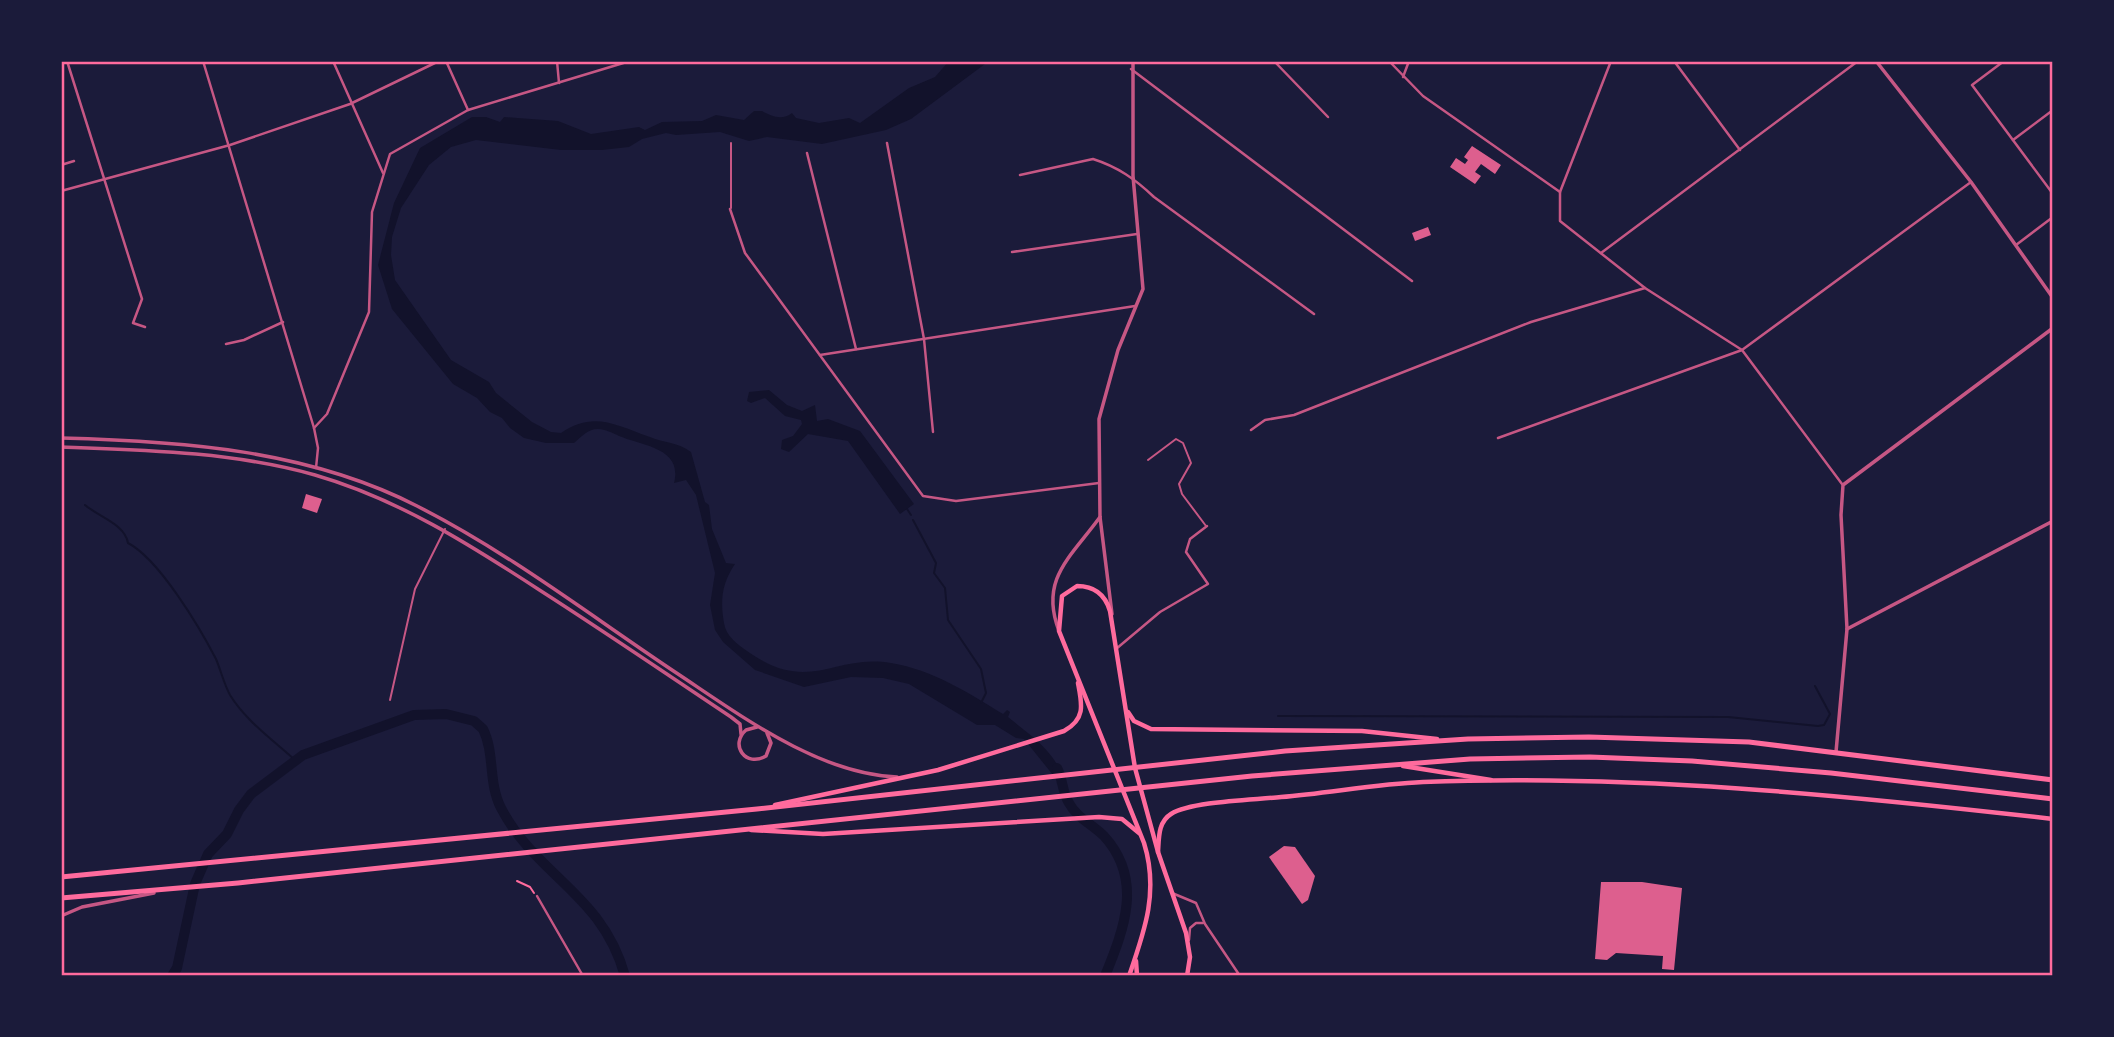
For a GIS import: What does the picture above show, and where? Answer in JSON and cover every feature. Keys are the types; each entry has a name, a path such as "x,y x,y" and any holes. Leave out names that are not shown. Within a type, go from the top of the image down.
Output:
{"highway":[{"path":"61,877 757,809 1144,765 1355,745 1446,740 1642,737 1749,742 2053,780"},
{"path":"61,898 238,883 586,845 1392,764 1590,757 1692,761 1831,773 2053,800"}],"main road":[{"path":"1129,976 1153,896 1152,871 1144,843 1059,631 1062,596 1077,586 1092,588 1101,594 1108,605 1135,768 1158,852 1190,951 1187,976"},
{"path":"757,809 998,752 1064,731 1077,722 1082,710 1076,671"},
{"path":"1124,698 1134,721 1151,729 1362,731 1446,740"},
{"path":"1392,764 1504,782"},
{"path":"1158,852 1163,822 1171,814 1194,808 1405,783 1596,782 1858,796 2053,819"},
{"path":"745,830 823,834 1115,817 1129,823 1144,843"},
{"path":"1136,957 1137,976"}],"street":[{"path":"67,61 142,299 133,323 145,327"},
{"path":"204,61 314,428 318,448 316,468"},
{"path":"333,61 383,173"},
{"path":"61,191 230,145 350,103 439,61"},
{"path":"446,61 468,110"},
{"path":"557,61 559,83"},
{"path":"314,428 327,414 369,312 372,212 390,154 468,110 630,61"},
{"path":"1113,623 1100,517 1099,419 1118,350 1138,305 1144,278 1133,176 1133,61"},
{"path":"1274,61 1328,117"},
{"path":"1389,61 1403,77 1460,124 1560,192"},
{"path":"1403,77 1409,61"},
{"path":"1611,61 1560,192 1560,221 1646,288 1742,350 1843,485 1841,515 1847,629 1836,752"},
{"path":"1674,61 1740,150"},
{"path":"1601,253 1858,61"},
{"path":"1876,61 1970,182 2053,298"},
{"path":"2004,61 1972,85 2053,194"},
{"path":"1131,69 1412,281"},
{"path":"2013,140 2053,110"},
{"path":"887,143 924,339 933,432"},
{"path":"807,153 856,349"},
{"path":"1020,175 1093,159 1133,176 1154,197 1314,314"},
{"path":"61,165 74,161"},
{"path":"1498,439 1742,350 1970,182"},
{"path":"730,209 745,253 923,496 956,501 1099,483"},
{"path":"2014,246 2053,217"},
{"path":"1012,252 1139,233"},
{"path":"1251,430 1265,420 1294,415 1531,322 1646,288"},
{"path":"819,355 1138,305"},
{"path":"226,344 244,340 283,322"},
{"path":"1843,485 2053,328"},
{"path":"61,438 134,440 274,457 360,482 433,514 761,729 853,772 899,777"},
{"path":"61,447 194,455 294,470 374,496 444,529 731,717 740,724 738,743 741,752 755,760 769,750 769,737 761,729 749,728 741,734"},
{"path":"1059,631 1050,599 1056,578 1100,517"},
{"path":"1847,629 2053,521"},
{"path":"1116,649 1177,601 1208,584 1186,552 1190,539 1207,526"},
{"path":"61,916 82,907 168,890"},
{"path":"1172,892 1194,900 1205,924 1240,976"},
{"path":"537,896 583,976"},
{"path":"1190,951 1190,928 1196,923 1205,924"}],"lane":[{"path":"730,209 731,143"},
{"path":"1148,460 1176,439 1183,443 1191,463 1187,475 1179,484 1182,494 1207,526"},
{"path":"390,700 415,589 444,529"}],"path":[{"path":"517,880 530,887 537,896"}],"shaded area":[{"path":"949,61 989,61 911,119 886,130 822,144 767,137 749,141 720,132 676,135 666,133 642,139 629,147 602,150 561,150 476,140 451,147 429,165 401,208 392,237 391,255 395,280 451,360 489,382 496,393 532,422 551,432 561,433 583,423 604,422 676,444 691,452 705,502 709,505 712,529 726,563 735,564 725,585 722,607 727,632 739,646 769,664 788,670 805,672 871,661 906,666 935,676 1003,714 1007,710 1010,712 1008,717 1045,749 1062,774 1053,775 1024,739 1016,738 995,725 977,725 909,684 883,678 851,677 804,687 755,670 723,642 715,630 710,605 715,573 696,495 686,480 674,483 673,462 667,455 601,429 588,432 574,443 546,443 524,438 502,418 490,412 477,398 453,384 392,309 378,265 394,203 420,148 472,117 486,117 500,122 504,117 558,121 591,134 639,127 645,130 662,122 702,121 716,115 744,120 754,111 780,117 792,113 796,118 819,123 849,118 860,123 909,88 935,77"},
{"path":"769,390 787,405 802,411 815,405 817,421 828,419 860,431 914,504 900,514 848,441 808,434 789,452 781,449 782,440 793,436 802,424 801,420 785,416 765,398 751,403 747,401 749,392"}],"building":[{"path":"1472,146 1501,165 1495,174 1481,164 1475,172 1481,176 1475,184 1450,167 1456,158 1465,164 1468,160 1464,157"},
{"path":"1428,227 1431,235 1415,241 1412,233"},
{"path":"306,494 322,499 317,513 302,508"},
{"path":"1284,846 1295,847 1315,876 1308,900 1302,904 1269,857"},
{"path":"1601,882 1642,882 1682,888 1674,970 1662,969 1663,956 1616,953 1607,960 1595,959"}],"waterway":[{"path":"85,505 117,526 126,536 128,543 153,564 209,646 236,704 260,730 295,760"},
{"path":"907,509 911,515"},
{"path":"913,520 936,563 934,573 945,588 948,620 981,669 986,693 981,703"},
{"path":"1278,716 1728,717 1818,726 1824,725 1830,714 1815,686"},
{"path":"172,976 177,968 195,884 208,854 227,834 251,794 303,755 414,715 446,714 474,721 483,729 489,748 494,788 501,808 532,852 601,924 615,948 625,976"},
{"path":"1057,768 1072,808 1104,836 1116,852 1127,886 1124,922 1105,976"}]}
